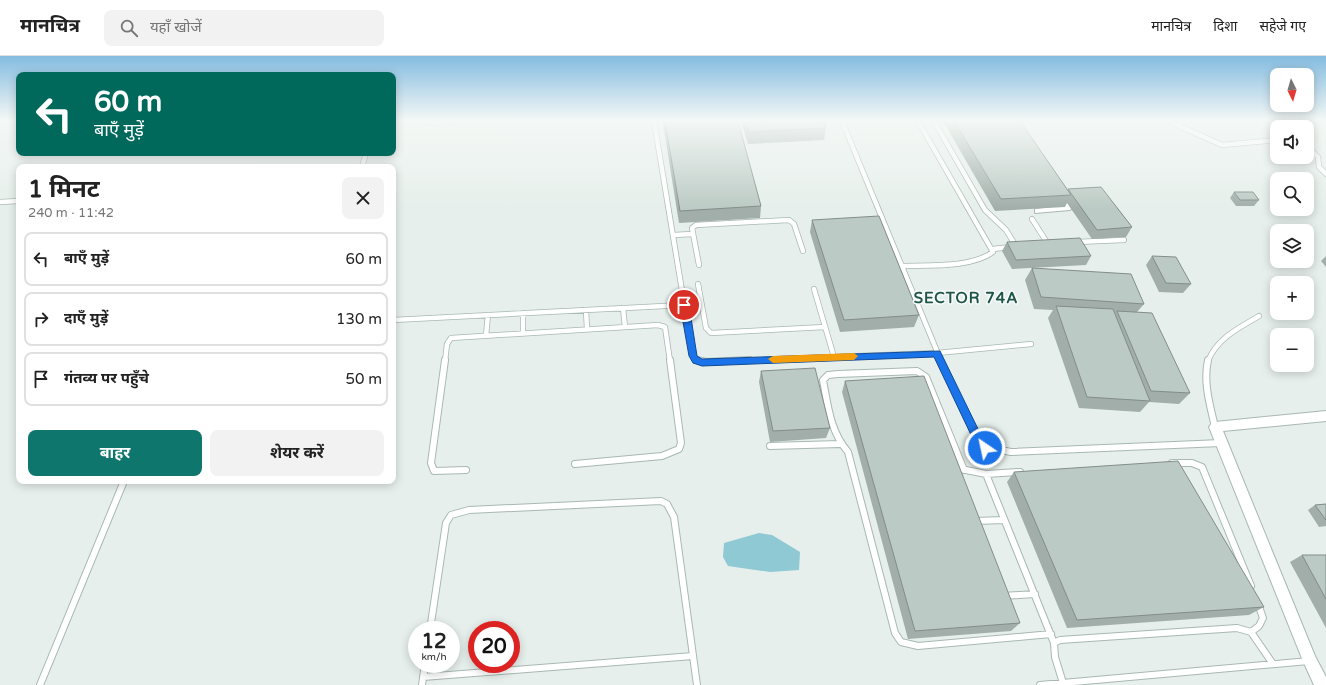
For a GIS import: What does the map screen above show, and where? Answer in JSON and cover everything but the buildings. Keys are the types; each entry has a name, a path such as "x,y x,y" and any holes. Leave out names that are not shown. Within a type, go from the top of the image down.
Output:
{"street":[{"path":"1038,211 1067,208 1050,181"},
{"path":"1322,685 1310,661 1221,443 1216,427 1326,416"}],"lane":[{"path":"659,150 693,356 699,362 937,353 1031,344"},
{"path":"854,150 903,266 937,353 976,436 985,448 1011,452 1221,443"},
{"path":"903,266 977,261 994,252 935,150"},
{"path":"951,150 985,210 1004,227 1016,246"},
{"path":"1314,153 1318,157 1319,167 1326,174"},
{"path":"0,202 16,201"},
{"path":"1032,219 1048,244"},
{"path":"699,265 692,228 696,225 789,220 794,224 803,251"},
{"path":"673,235 693,234"},
{"path":"1070,242 1124,240"},
{"path":"1042,244 1055,243"},
{"path":"993,249 1022,246"},
{"path":"698,284 706,328 711,333 825,327"},
{"path":"814,289 834,357"},
{"path":"396,320 684,305"},
{"path":"623,308 624,327"},
{"path":"586,310 587,329"},
{"path":"523,313 523,333"},
{"path":"486,335 488,315"},
{"path":"1216,427 1207,386 1208,365 1212,352 1229,336 1259,316"},
{"path":"466,470 441,472 434,471 431,463 446,344 451,338 663,325 666,328 681,443 679,449 662,456 575,464"},
{"path":"964,470 926,377 917,371 828,375 822,380 834,433 840,444 848,452 896,633 901,642 918,646 1051,634"},
{"path":"770,446 840,444"},
{"path":"1162,463 1186,462 1198,464 1202,467 1253,592"},
{"path":"955,468 986,474 1024,471"},
{"path":"986,474 1051,634 1054,643 1055,657 1063,683"},
{"path":"40,685 123,484"},
{"path":"431,621 446,523 451,516 469,510 660,501 667,504 674,517 697,685"},
{"path":"973,521 1004,520"},
{"path":"1001,596 1035,594"},
{"path":"1251,632 1259,626 1263,618 1256,599"},
{"path":"1054,643 1060,640 1237,628 1251,632 1273,664"},
{"path":"423,677 693,656"},
{"path":"1040,685 1310,661"},
{"path":"422,685 424,673"}],"water":[{"path":"759,533 772,535 800,552 799,570 770,572 728,566 723,557 724,543"}],"slow traffic":[{"path":"773,359 854,356"}],"district":[{"name":"SECTOR 74A","path":"966,298"}],"route":[{"path":"684,305 693,356 699,362 937,353 976,436 985,448"}]}
